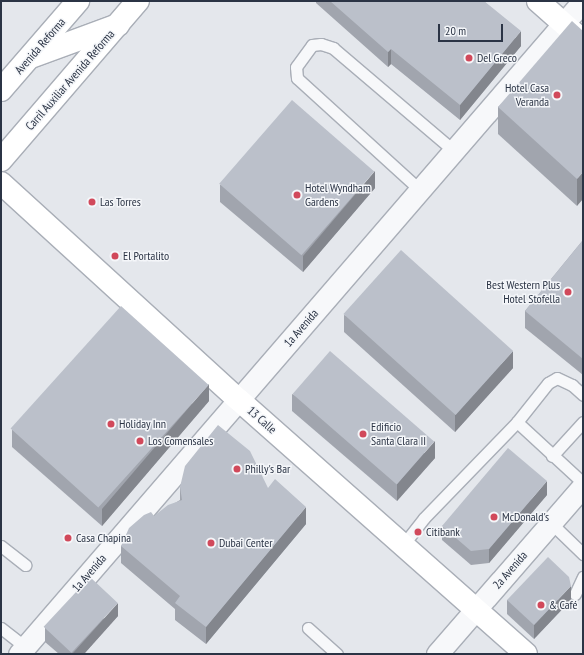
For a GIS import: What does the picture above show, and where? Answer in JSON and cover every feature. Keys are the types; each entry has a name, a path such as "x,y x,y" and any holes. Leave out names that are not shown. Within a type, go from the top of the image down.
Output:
{"street":[{"name":"Avenida Reforma","path":"1,90 78,1"},
{"name":"Carril Auxiliar Avenida Reforma","path":"1,160 138,1"},
{"path":"538,1 583,41"},
{"name":"1a Avenida","path":"22,651 582,1"},
{"path":"30,58 118,25"},
{"name":"13 Calle","path":"1,183 238,400 526,654"},
{"name":"2a Avenida","path":"437,654 583,486"}],"lane":[{"path":"420,190 296,78 296,67 312,46 321,44 333,48 454,150"},
{"path":"403,545 424,518 517,422 548,383 557,378 572,385 583,395"},
{"path":"517,422 552,456 583,482"},
{"path":"552,456 583,422"},
{"path":"551,524 583,554"},
{"path":"1,546 25,565"},
{"path":"575,594 583,577"},
{"path":"1,628 22,651"},
{"path":"308,628 332,652"}],"building":[{"path":"330,1 484,1 521,31 460,105 391,49 388,52"},
{"name":"Hotel Casa Veranda","path":"572,21 583,31 583,172 577,179 498,107"},
{"name":"Hotel Wyndham Gardens","path":"292,100 374,172 301,255 219,184"},
{"name":"Best Western Plus Hotel Stofella","path":"583,240 583,359 525,311"},
{"path":"401,250 513,351 456,415 343,314"},
{"name":"Holiday Inn","path":"121,306 209,385 98,508 11,429"},
{"name":"Edificio Santa Clara II","path":"330,351 434,442 397,485 293,394"},
{"name":"Dubai Center","path":"218,425 250,451 268,488 275,479 306,507 206,627 175,603 180,596 121,546 129,528 144,515 151,512 154,516 168,505 182,500 180,487 185,466"},
{"name":"McDonald's","path":"508,448 547,481 489,549 471,551 442,526"},
{"name":"& Café","path":"548,557 569,577 571,586 534,625 507,600"},
{"path":"90,577 118,603 71,653 44,627"}],"place":[{"name":"Del Greco","path":"469,58"},
{"name":"Hotel Casa Veranda","path":"557,95"},
{"name":"Hotel Wyndham Gardens","path":"297,195"},
{"name":"Las Torres","path":"92,202"},
{"name":"El Portalito","path":"115,256"},
{"name":"Best Western Plus Hotel Stofella","path":"568,292"},
{"name":"Holiday Inn","path":"111,424"},
{"name":"Edificio Santa Clara II","path":"363,434"},
{"name":"Los Comensales","path":"140,441"},
{"name":"Philly's Bar","path":"237,469"},
{"name":"McDonald's","path":"494,517"},
{"name":"Citibank","path":"418,532"},
{"name":"Casa Chapina","path":"68,538"},
{"name":"Dubai Center","path":"211,543"},
{"name":"& Café","path":"541,605"}]}
